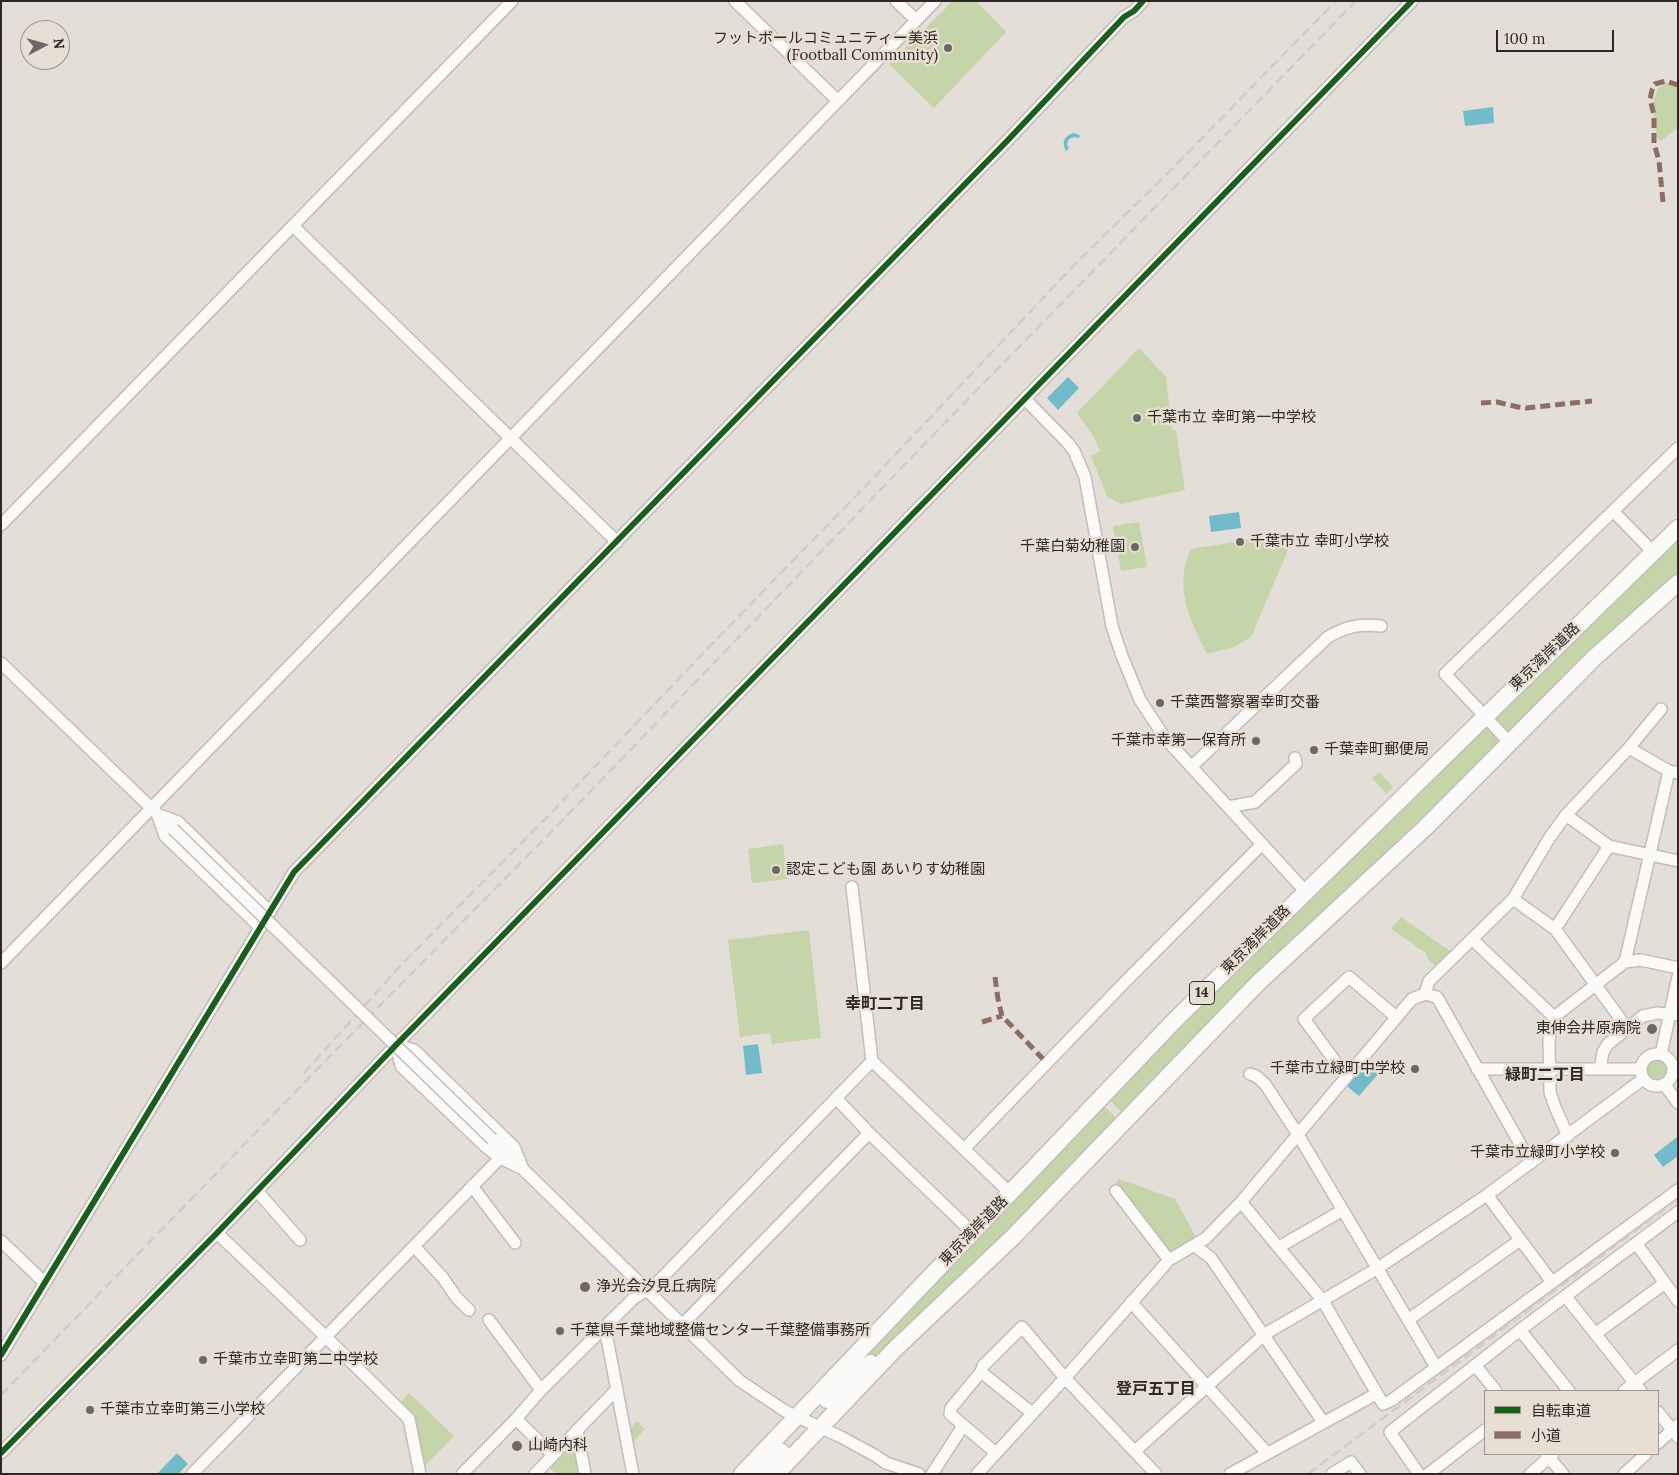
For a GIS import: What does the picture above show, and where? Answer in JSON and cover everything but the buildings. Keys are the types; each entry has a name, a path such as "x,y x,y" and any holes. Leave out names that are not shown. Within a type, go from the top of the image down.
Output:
{"highway":[{"name":"東京湾岸道路","path":"742,1474 1144,1052 1678,528"},
{"name":"東京湾岸道路","path":"776,1474 895,1349 1013,1237 1258,983 1426,827 1556,694 1600,652 1678,583"},
{"path":"796,1417 811,1416 852,1376 895,1349"},
{"path":"761,1474 798,1435 804,1431 821,1427"}],"street":[{"path":"1,525 512,1"},
{"path":"735,1 838,101"},
{"path":"896,1 916,20"},
{"path":"1,963 155,811 511,438 935,1"},
{"path":"1,1356 294,872 618,542 1124,17 1134,11 1143,1"},
{"path":"1,1453 217,1233 396,1046 1412,1"},
{"path":"293,226 618,542"},
{"path":"1025,399 1067,442 1078,461 1089,490 1112,626 1122,656 1148,714 1164,738 1306,891"},
{"path":"1510,743 1445,674 1678,448"},
{"path":"1613,511 1653,552"},
{"path":"1191,767 1328,637 1356,625 1381,626"},
{"path":"1,663 740,1381 769,1402 796,1417 821,1427 900,1471 919,1474"},
{"path":"1425,994 1429,980 1513,899 1550,837 1566,815 1629,748 1661,709"},
{"path":"1625,962 1650,856 1674,772 1629,748"},
{"path":"1228,807 1255,802 1296,764 1295,758"},
{"path":"155,811 178,822 270,912"},
{"path":"155,811 165,836 260,927"},
{"path":"1566,815 1609,846 1678,861"},
{"path":"964,1149 1118,989 1262,844"},
{"path":"1555,928 1609,846"},
{"path":"852,887 872,1061 1010,1193"},
{"path":"1513,899 1555,928 1627,1028"},
{"path":"1472,939 1554,1017"},
{"path":"1568,1136 1550,1092 1549,1039 1554,1017 1625,962 1641,960 1678,968"},
{"path":"1346,1076 1304,1019 1349,977 1396,1016"},
{"path":"1478,1069 1600,1069 1641,1074 1650,1085 1664,1084 1672,1076 1673,1071 1670,1056 1678,977"},
{"path":"978,1474 1170,1260 1206,1238 1241,1202 1412,998 1425,994 1437,998 1531,1163"},
{"path":"1600,1069 1603,1052 1608,1044 1643,1016 1650,1014 1674,1014"},
{"path":"396,1046 401,1066 485,1146 500,1158 523,1169"},
{"path":"396,1046 414,1050 508,1141 514,1147 523,1169"},
{"path":"1135,1451 1265,1334 1378,1268 1487,1195 1568,1136 1641,1074 1643,1060 1651,1054 1670,1056"},
{"path":"462,1474 516,1419 541,1390 634,1298 655,1285 872,1061"},
{"path":"1250,1074 1256,1076 1265,1084 1297,1133 1436,1368"},
{"path":"1664,1084 1678,1104"},
{"path":"836,1098 869,1133 972,1232"},
{"path":"682,1325 869,1133"},
{"path":"192,1474 500,1158"},
{"path":"472,1186 515,1243"},
{"path":"1241,1202 1323,1301 1383,1404 1392,1400 1678,1190"},
{"path":"257,1191 300,1240"},
{"path":"1116,1191 1170,1260"},
{"path":"1487,1195 1552,1282"},
{"path":"1279,1247 1343,1210"},
{"path":"1419,1474 1390,1432 1520,1330 1678,1212"},
{"path":"217,1233 409,1419 420,1474"},
{"path":"1408,1320 1520,1240"},
{"path":"1,1241 45,1283"},
{"path":"1636,1243 1678,1300"},
{"path":"414,1246 444,1278 456,1297 469,1310"},
{"path":"1195,1246 1211,1258 1265,1334 1323,1422"},
{"path":"1595,1334 1665,1283"},
{"path":"1566,1297 1638,1387 1678,1350"},
{"path":"1131,1302 1267,1453"},
{"path":"489,1320 541,1390"},
{"path":"996,1453 950,1414 951,1408 981,1372 983,1366 1022,1327 1065,1378 1156,1474"},
{"path":"605,1328 633,1474"},
{"path":"1520,1330 1568,1390"},
{"path":"1475,1365 1495,1390"},
{"path":"981,1372 1032,1414"},
{"path":"535,1474 617,1389"},
{"path":"1230,1474 1376,1394"},
{"path":"1659,1413 1676,1431 1659,1442"},
{"path":"516,1419 553,1455"},
{"path":"932,1474 963,1426"},
{"path":"577,1430 585,1474"},
{"path":"1428,1474 1484,1431"},
{"path":"1530,1474 1549,1455 1563,1474"},
{"path":"1631,1471 1645,1455"},
{"path":"1332,1474 1351,1462 1360,1474"}],"green space":[{"name":"フットボールコミュニティー美浜 (Football Community)","path":"953,1 976,1 1006,32 934,108 889,64"},
{"path":"1666,83 1678,87 1678,128 1661,141 1657,139 1653,104 1658,88"},
{"path":"1139,348 1166,377 1172,429 1176,431 1185,490 1121,504 1107,496 1091,456 1100,451 1092,434 1077,413"},
{"path":"1139,522 1147,567 1121,571 1113,526"},
{"path":"1291,533 1294,536 1251,637 1234,647 1207,654 1190,616 1184,590 1186,563 1191,549"},
{"path":"1678,537 1678,573 1507,735 1492,719"},
{"path":"1485,726 1501,742 1397,841 1123,1113 1109,1100 1260,948"},
{"path":"1379,772 1393,787 1386,794 1372,778"},
{"path":"783,844 787,879 752,883 748,849"},
{"path":"1401,917 1451,952 1436,967 1428,959 1426,953 1391,929"},
{"path":"809,930 821,1038 772,1044 770,1033 740,1037 728,940"},
{"path":"1657,1059 1664,1062 1667,1069 1664,1076 1657,1079 1650,1076 1647,1069 1650,1062"},
{"path":"1104,1106 1116,1118 1012,1229 883,1350 836,1388 891,1326"},
{"path":"1119,1179 1175,1199 1197,1239 1168,1254 1115,1185"},
{"path":"409,1393 454,1436 422,1469 399,1404"},
{"path":"637,1421 645,1429 630,1446 627,1432"},
{"path":"571,1440 576,1442 582,1474 556,1474 547,1466"}],"water":[{"path":"1493,107 1494,123 1465,126 1463,111"},
{"path":"1074,133 1081,136 1069,139 1067,144 1069,148 1066,151 1064,140"},
{"path":"1068,377 1079,388 1058,410 1047,398"},
{"path":"1239,512 1241,528 1211,532 1209,516"},
{"path":"758,1044 762,1073 746,1075 743,1046"},
{"path":"1367,1064 1378,1074 1359,1096 1347,1086"},
{"path":"1677,1137 1678,1156 1663,1167 1654,1155"},
{"path":"177,1453 188,1464 178,1474 157,1474"}],"railway":[{"path":"304,1073 401,965 549,815 858,494 1079,260 1157,184 1336,1"},
{"path":"1,1395 335,1051 559,824 938,430 1356,1"},
{"path":"1308,1474 1678,1199"}],"marked path":[{"path":"1663,202 1659,161 1654,143 1654,115 1650,99 1655,84 1666,81 1678,85"},
{"path":"1481,403 1497,402 1526,408 1592,401"},
{"path":"995,977 1002,1016 1043,1059"},
{"path":"982,1022 1002,1016"}],"cycle path":[{"path":"1,1355 294,872 1008,140 1124,17 1134,11 1143,1"},
{"path":"1,1453 217,1233 396,1045 1412,1"}],"place":[{"name":"フットボールコミュニティー美浜 (Football Community)","path":"948,48"},
{"name":"千葉市立 幸町第一中学校","path":"1137,418"},
{"name":"千葉市立 幸町小学校","path":"1240,542"},
{"name":"千葉白菊幼稚園","path":"1135,547"},
{"name":"千葉西警察署幸町交番","path":"1160,703"},
{"name":"千葉市幸第一保育所","path":"1256,741"},
{"name":"千葉幸町郵便局","path":"1314,750"},
{"name":"認定こども園 あいりす幼稚園","path":"776,870"},
{"name":"東伸会井原病院","path":"1652,1029"},
{"name":"千葉市立緑町中学校","path":"1415,1069"},
{"name":"千葉市立緑町小学校","path":"1615,1153"},
{"name":"浄光会汐見丘病院","path":"585,1287"},
{"name":"千葉県千葉地域整備センター千葉整備事務所","path":"560,1331"},
{"name":"千葉市立幸町第二中学校","path":"203,1360"},
{"name":"千葉市立幸町第三小学校","path":"90,1410"},
{"name":"山崎内科","path":"517,1446"}],"district":[{"name":"幸町二丁目","path":"885,1004"},
{"name":"緑町二丁目","path":"1545,1075"},
{"name":"登戸五丁目","path":"1156,1389"}]}
